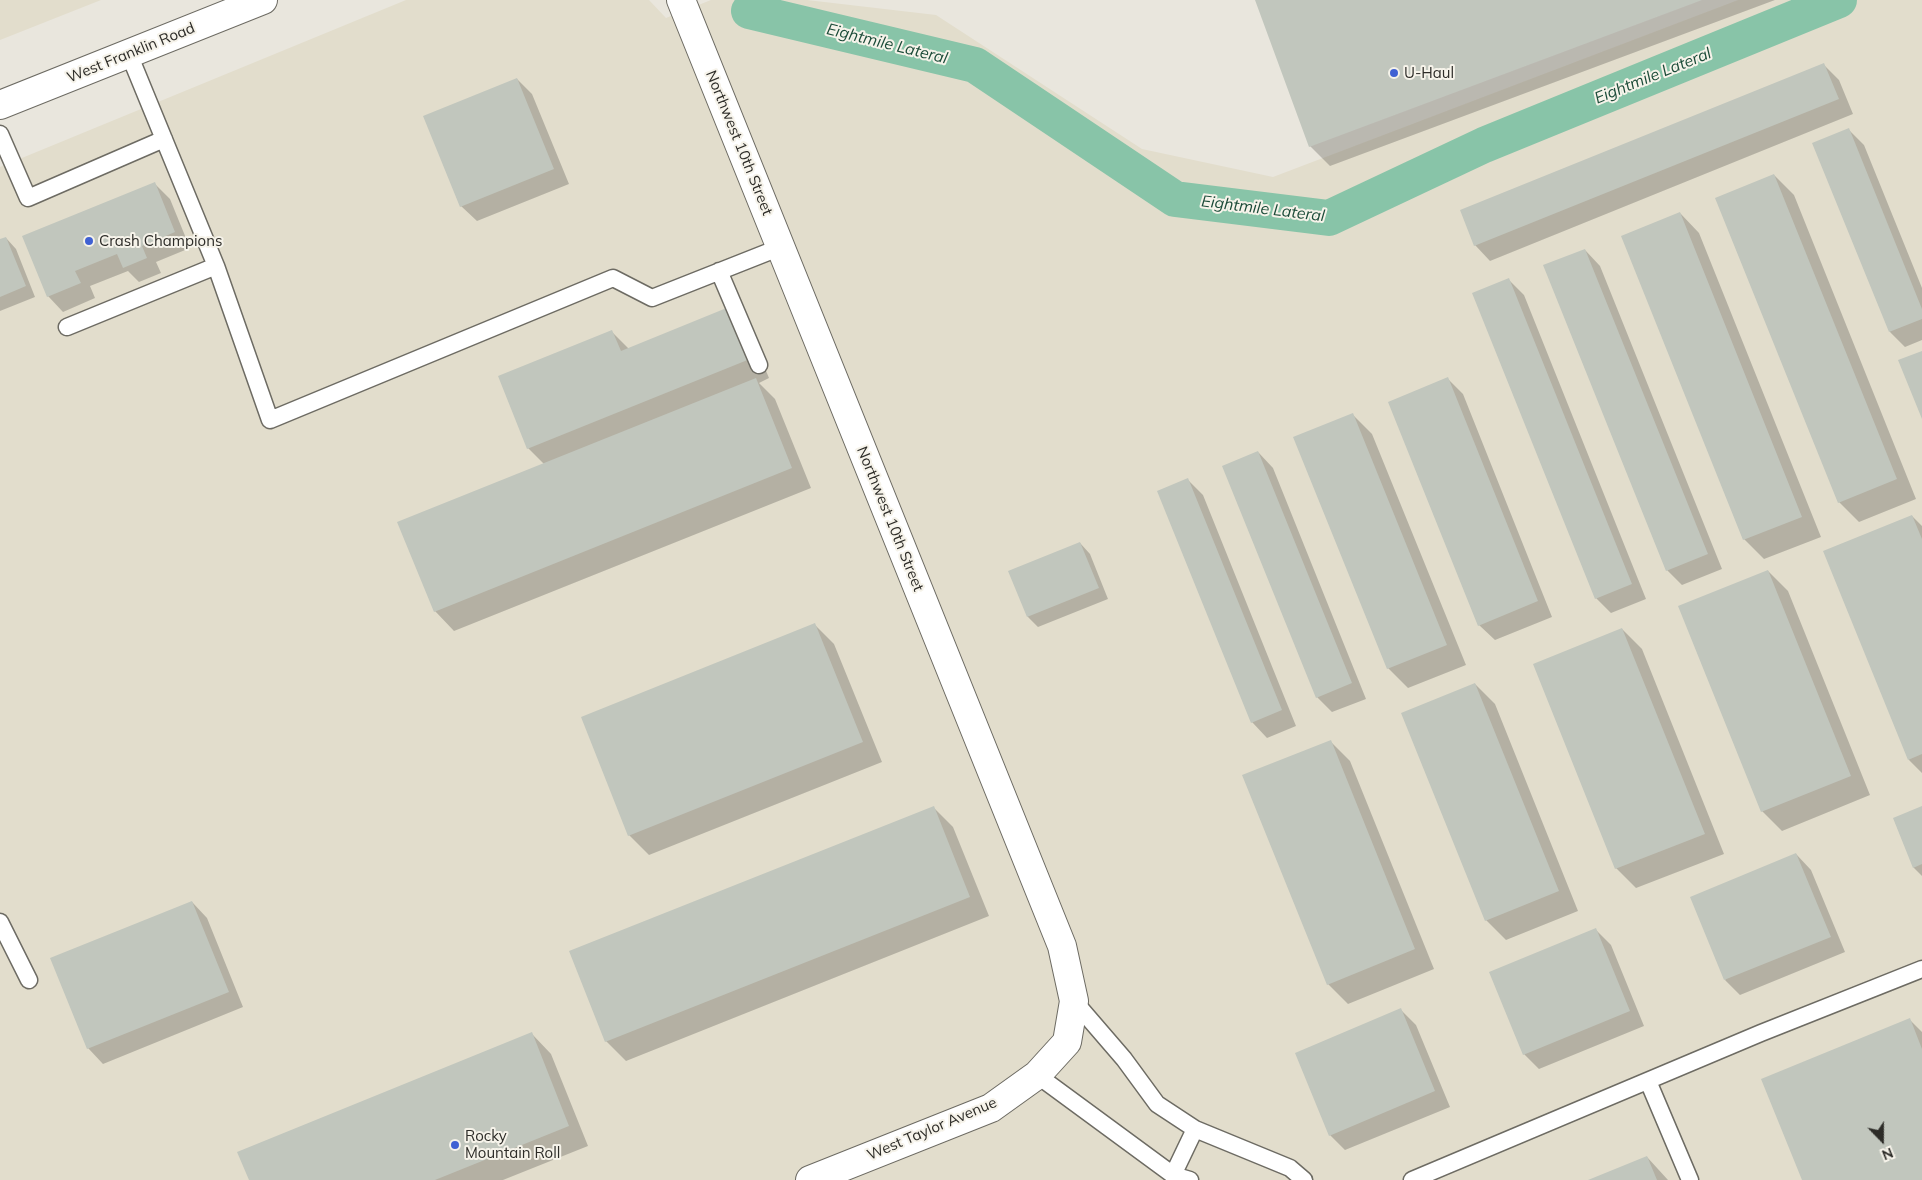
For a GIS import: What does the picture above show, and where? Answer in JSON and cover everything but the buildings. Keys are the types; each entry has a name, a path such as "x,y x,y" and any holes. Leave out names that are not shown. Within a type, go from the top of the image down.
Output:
{"street":[{"name":"West Franklin Road","path":"0,105 263,0"},
{"name":"Northwest 10th Street","path":"682,0 1062,946 1074,1001 1067,1042"},
{"name":"West Taylor Avenue","path":"810,1180 991,1108 1038,1075 1067,1042"}],"lane":[{"path":"129,54 216,266 270,420 613,278 652,298 781,247"},
{"path":"0,134 28,198 164,139"},
{"path":"67,327 216,266"},
{"path":"719,271 759,365"},
{"path":"0,922 28,980"},
{"path":"1412,1180 1922,969"},
{"path":"1074,1001 1124,1059 1158,1104 1195,1128 1290,1168 1304,1180"},
{"path":"1038,1075 1173,1175 1190,1180"},
{"path":"1648,1081 1690,1180"},
{"path":"1173,1175 1195,1128"}],"shaded area":[{"path":"0,0 101,0 0,40"},
{"path":"406,0 649,0 666,18 711,0 807,0 936,15 1142,149 1273,177 1738,0 1922,0 1922,1180 0,1180 0,167"}],"waterway":[{"name":"Eightmile Lateral","path":"749,11 975,65 1175,199 1329,218 1484,145 1839,0"}],"place":[{"name":"U-Haul","path":"1394,73"},
{"name":"Crash Champions","path":"89,241"},
{"name":"Rocky Mountain Roll","path":"455,1145"}]}
